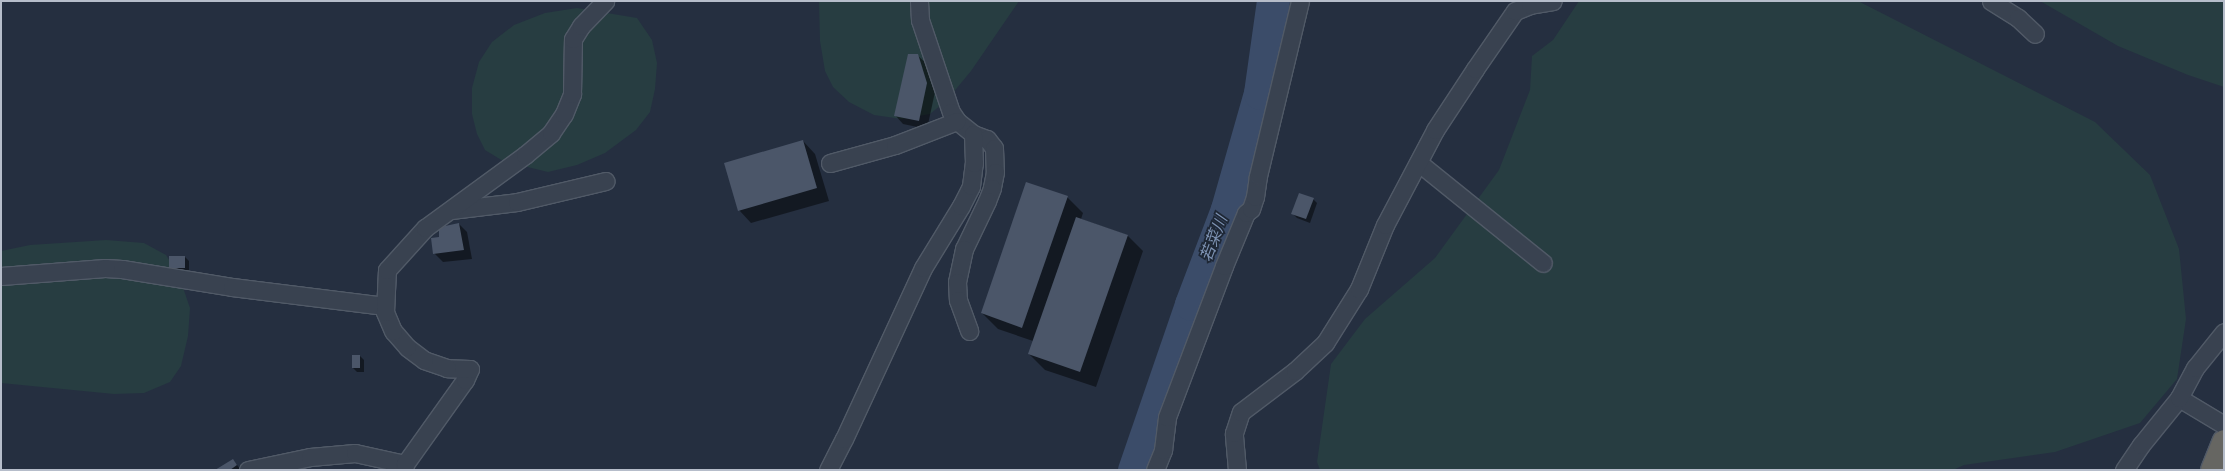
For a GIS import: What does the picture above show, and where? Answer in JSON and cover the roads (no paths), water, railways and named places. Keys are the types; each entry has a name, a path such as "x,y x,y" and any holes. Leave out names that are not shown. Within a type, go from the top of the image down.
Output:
{"highway":[{"path":"2212,470 2224,442"}],"street":[{"path":"248,470 310,457 355,453 405,467 429,430 451,403 470,369 447,368 424,360 407,347 393,331 385,312 387,270 425,228 525,155 551,133 564,114 572,94 573,39 581,26 605,1"},
{"path":"919,1 920,20 951,112 956,121 973,134 987,139 994,148 995,172 987,201 964,249 957,282 958,300 970,331"},
{"path":"1155,470 1163,450 1167,417 1224,266 1246,213 1251,209 1255,197 1258,176 1300,1"},
{"path":"1237,470 1234,433 1241,412 1295,370 1325,343 1359,289 1385,225 1419,163 1435,130 1515,11 1530,5 1553,1"},
{"path":"1991,1 2018,18 2035,34"},
{"path":"830,164 895,145 956,121"},
{"path":"828,470 848,432 923,268 961,206 971,186 974,163 973,134"},
{"path":"1419,163 1543,263"},
{"path":"449,210 517,202 606,181"},
{"path":"1,276 105,268 122,269 232,287 385,306"},
{"path":"2124,470 2141,445 2179,398 2195,368 2224,332"},
{"path":"2179,398 2224,425"}],"waterway":[{"name":"若菜川","path":"1134,470 1191,304 1227,209 1260,93 1273,1"}]}
